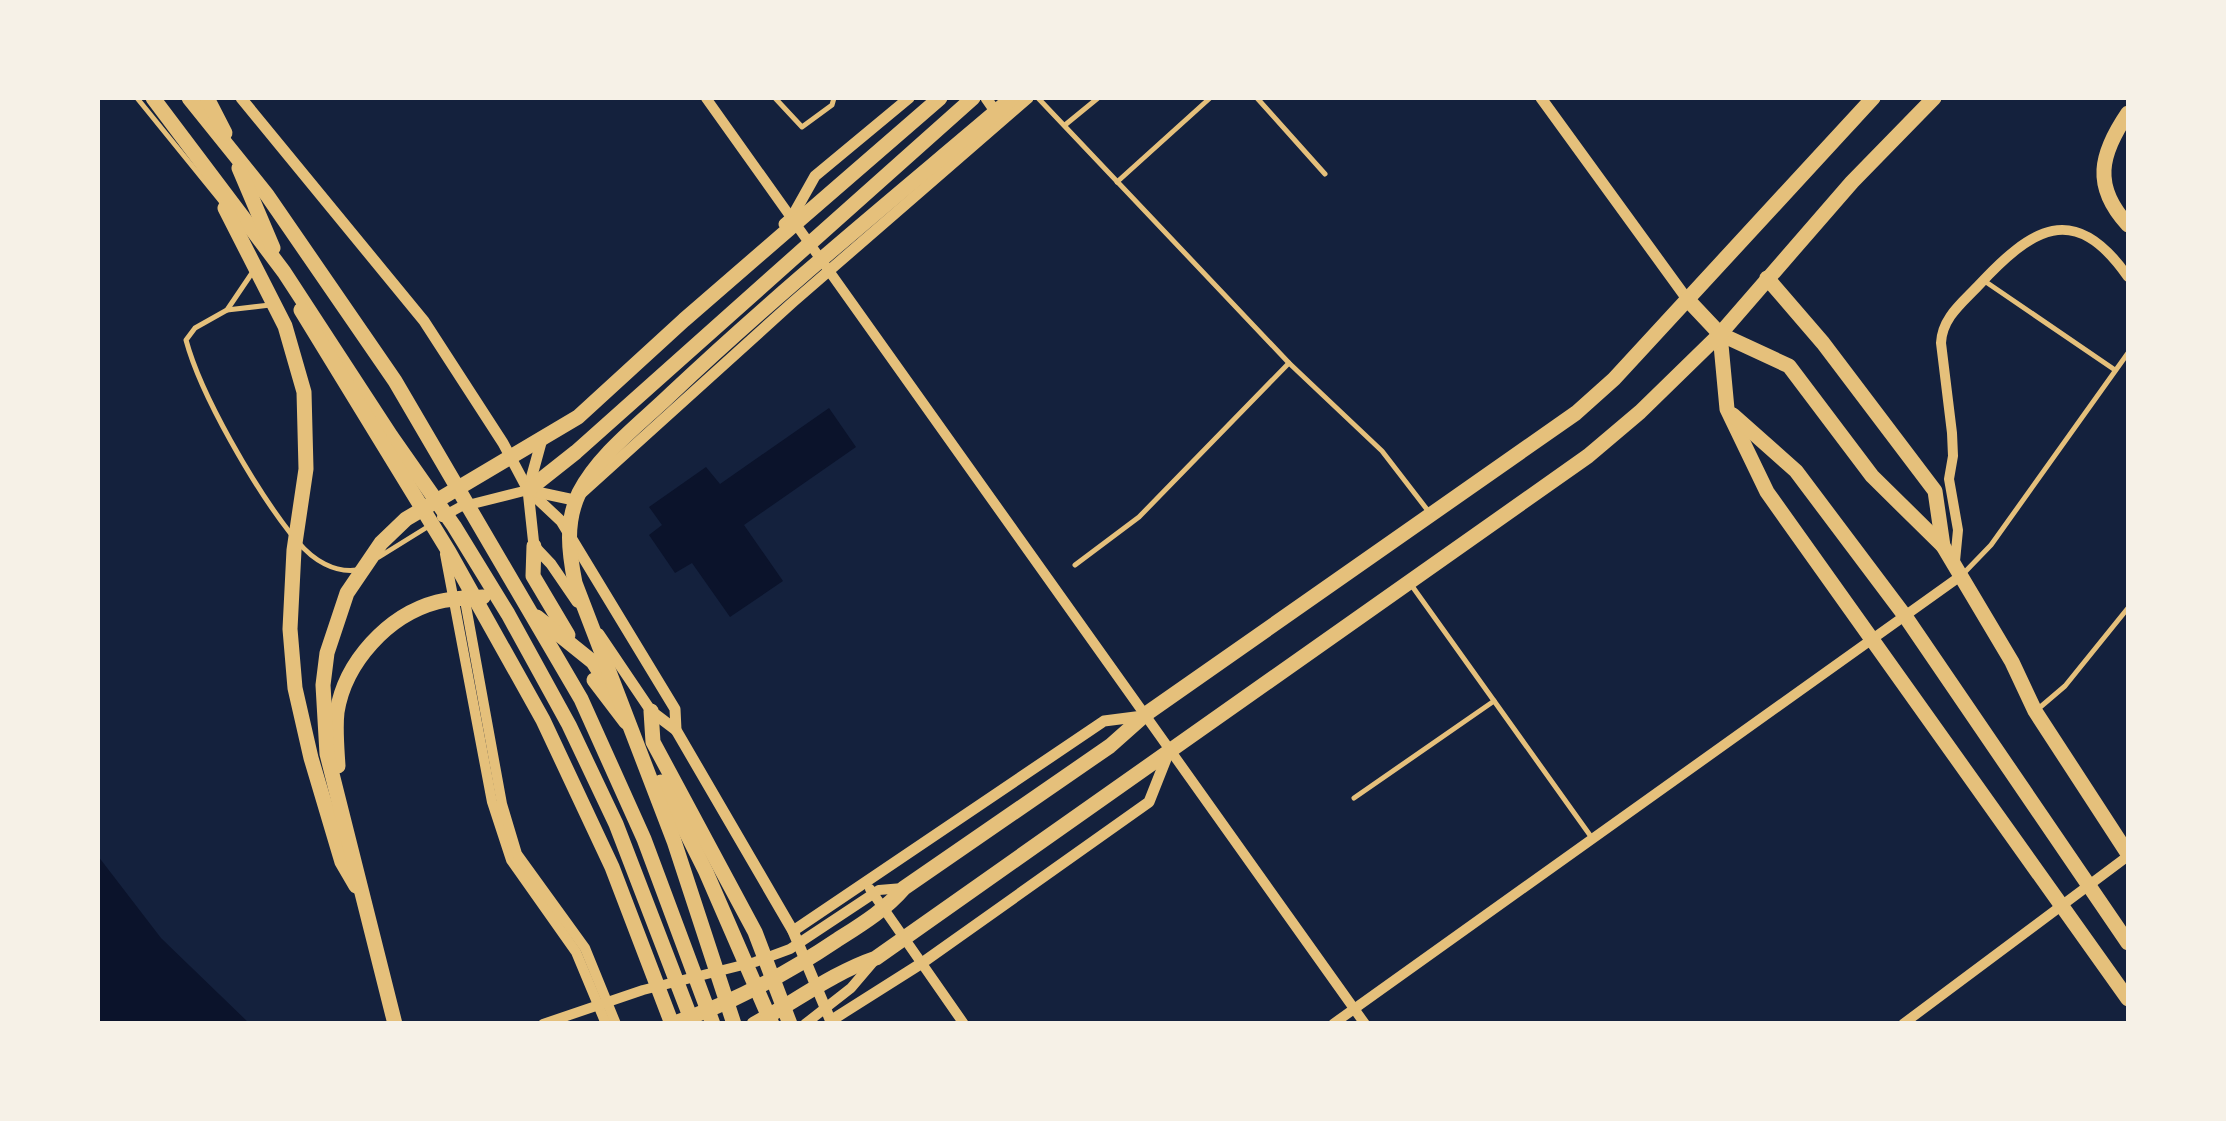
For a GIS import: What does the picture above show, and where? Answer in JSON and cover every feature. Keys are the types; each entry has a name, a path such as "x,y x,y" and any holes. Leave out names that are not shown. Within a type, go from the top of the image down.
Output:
{"main road":[{"path":"153,98 284,272 454,526 508,614 569,725 616,824 693,1024"},
{"path":"189,98 267,194 395,381 581,699 644,839 713,1024"},
{"path":"207,98 308,327 449,552 543,720 612,866 672,1024 743,996 789,972 888,907 904,888 1110,746 1144,715 1576,412 1614,379 1874,98"},
{"path":"396,1024 327,754 323,685 327,653 347,593 381,543 406,518 528,450 578,417 940,98"},
{"path":"528,490 576,452 974,98"},
{"path":"734,1024 674,841 575,583 568,549 570,519 580,493 600,462 710,357 1012,98"},
{"path":"754,1024 793,1004 845,969 876,958 1588,456 1720,334 1934,98"},
{"path":"2128,113 2109,147 2104,190 2128,225"},
{"path":"202,164 286,326 304,392 306,470 294,550 290,629 295,688 342,862 362,895"},
{"path":"1767,278 1823,342 1935,490 1943,546"},
{"path":"1687,299 1720,334 1789,366 1872,476 1943,546 2012,662 2035,712 2128,855"},
{"path":"1720,334 1726,409 1767,492 2128,1000"},
{"path":"1726,409 1796,471 1905,616 2128,943"},
{"path":"534,546 534,576 599,689 669,775"},
{"path":"339,793 337,713 355,665 369,646 390,626 434,602 483,597 525,610 593,662 628,718 706,872 772,1024"},
{"path":"651,711 653,742 755,932 790,1024"}],"street":[{"path":"241,98 424,322 503,443 528,490 561,521 675,709 676,730"},
{"path":"706,98 1365,1024"},
{"path":"909,98 815,176 792,217 538,442 528,490 534,546 551,564 651,711 676,730 793,931 832,1022 1149,802 1170,752"},
{"path":"986,98 1002,122"},
{"path":"437,520 460,507 528,490 574,500 1028,98"},
{"path":"1540,98 1687,299"},
{"path":"1334,1024 1905,616 1958,568 1958,530 1949,479 1953,456 1941,333 1948,318 2024,242 2064,230 2092,237 2103,244 2128,277"},
{"path":"437,520 492,802 511,860 576,952 606,1024"},
{"path":"437,520 455,547 502,804 517,854 585,948 616,1024"},
{"path":"793,931 1104,721 1144,715"},
{"path":"1903,1024 2036,928 2128,855"},
{"path":"866,884 964,1024"},
{"path":"542,1024 642,990 755,962 790,949 879,890 904,888"},
{"path":"805,1024 851,988 876,958"}],"lane":[{"path":"137,98 256,244 253,270 245,288 227,310"},
{"path":"775,98 802,127 832,106 834,98"},
{"path":"1038,98 1289,364 1382,451 1431,514"},
{"path":"1065,125 1098,98"},
{"path":"1117,182 1210,98"},
{"path":"1256,98 1325,174"},
{"path":"1984,280 2115,370"},
{"path":"263,304 293,310 314,323 437,520 354,572 330,568 306,552 254,478 194,373 186,340 195,328 227,310 263,304"},
{"path":"1958,568 1992,545 2128,353"},
{"path":"1075,565 1139,517 1289,364"},
{"path":"1410,584 1592,839"},
{"path":"2035,712 2065,686 2128,608"},
{"path":"1354,798 1494,702"}],"water":[{"path":"829,408 856,447 744,525 783,581 730,617 692,563 675,573 649,535 662,525 649,507 706,467 720,484"},
{"path":"98,856 161,938 249,1023 98,1023"}]}
